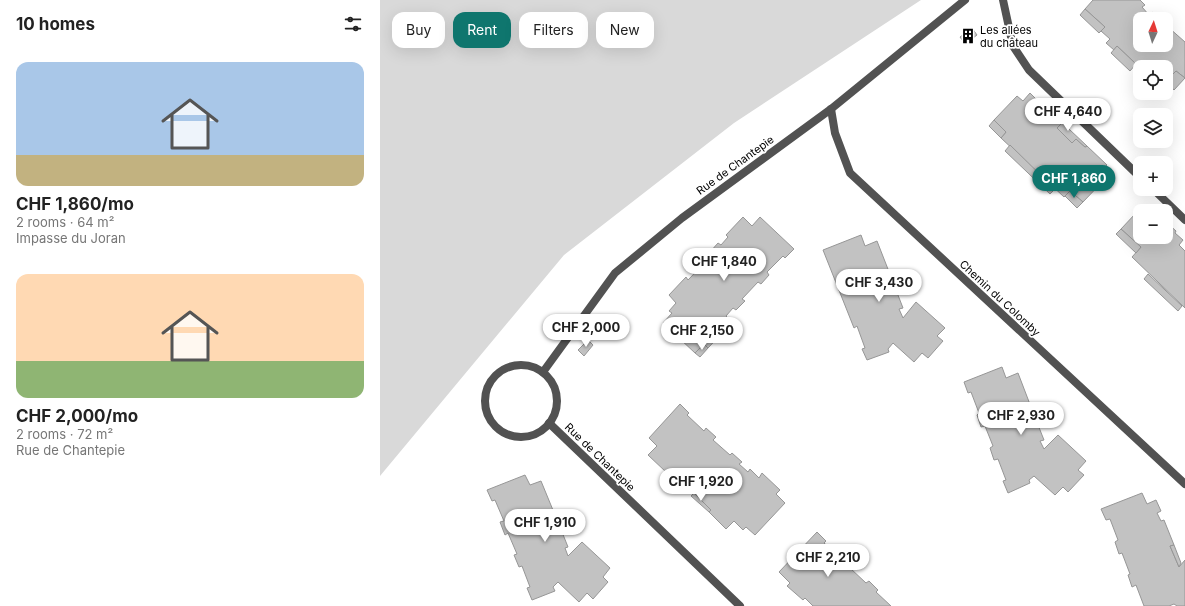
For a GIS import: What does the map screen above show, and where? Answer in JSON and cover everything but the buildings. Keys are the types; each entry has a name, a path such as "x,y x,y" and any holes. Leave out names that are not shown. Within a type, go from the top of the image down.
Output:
{"street":[{"name":"Rue de Chantepie","path":"543,372 615,273 682,218 831,109 965,0"},
{"path":"1003,0 1013,46 1028,70 1133,170"},
{"name":"Chemin du Colomby","path":"831,109 835,133 850,173 1185,484"},
{"path":"1160,196 1185,220"},
{"path":"526,365 543,372 551,380 555,389 557,400 556,412 549,423 540,431 525,437 512,435 501,430 494,424 488,414 485,400 487,388 492,379 502,370 513,366 526,365"},
{"name":"Rue de Chantepie","path":"549,423 740,606"}],"shaded area":[{"path":"380,0 921,0 734,123 564,255 380,476"}],"place":[{"name":"Les allées du château","path":"968,36"}]}
